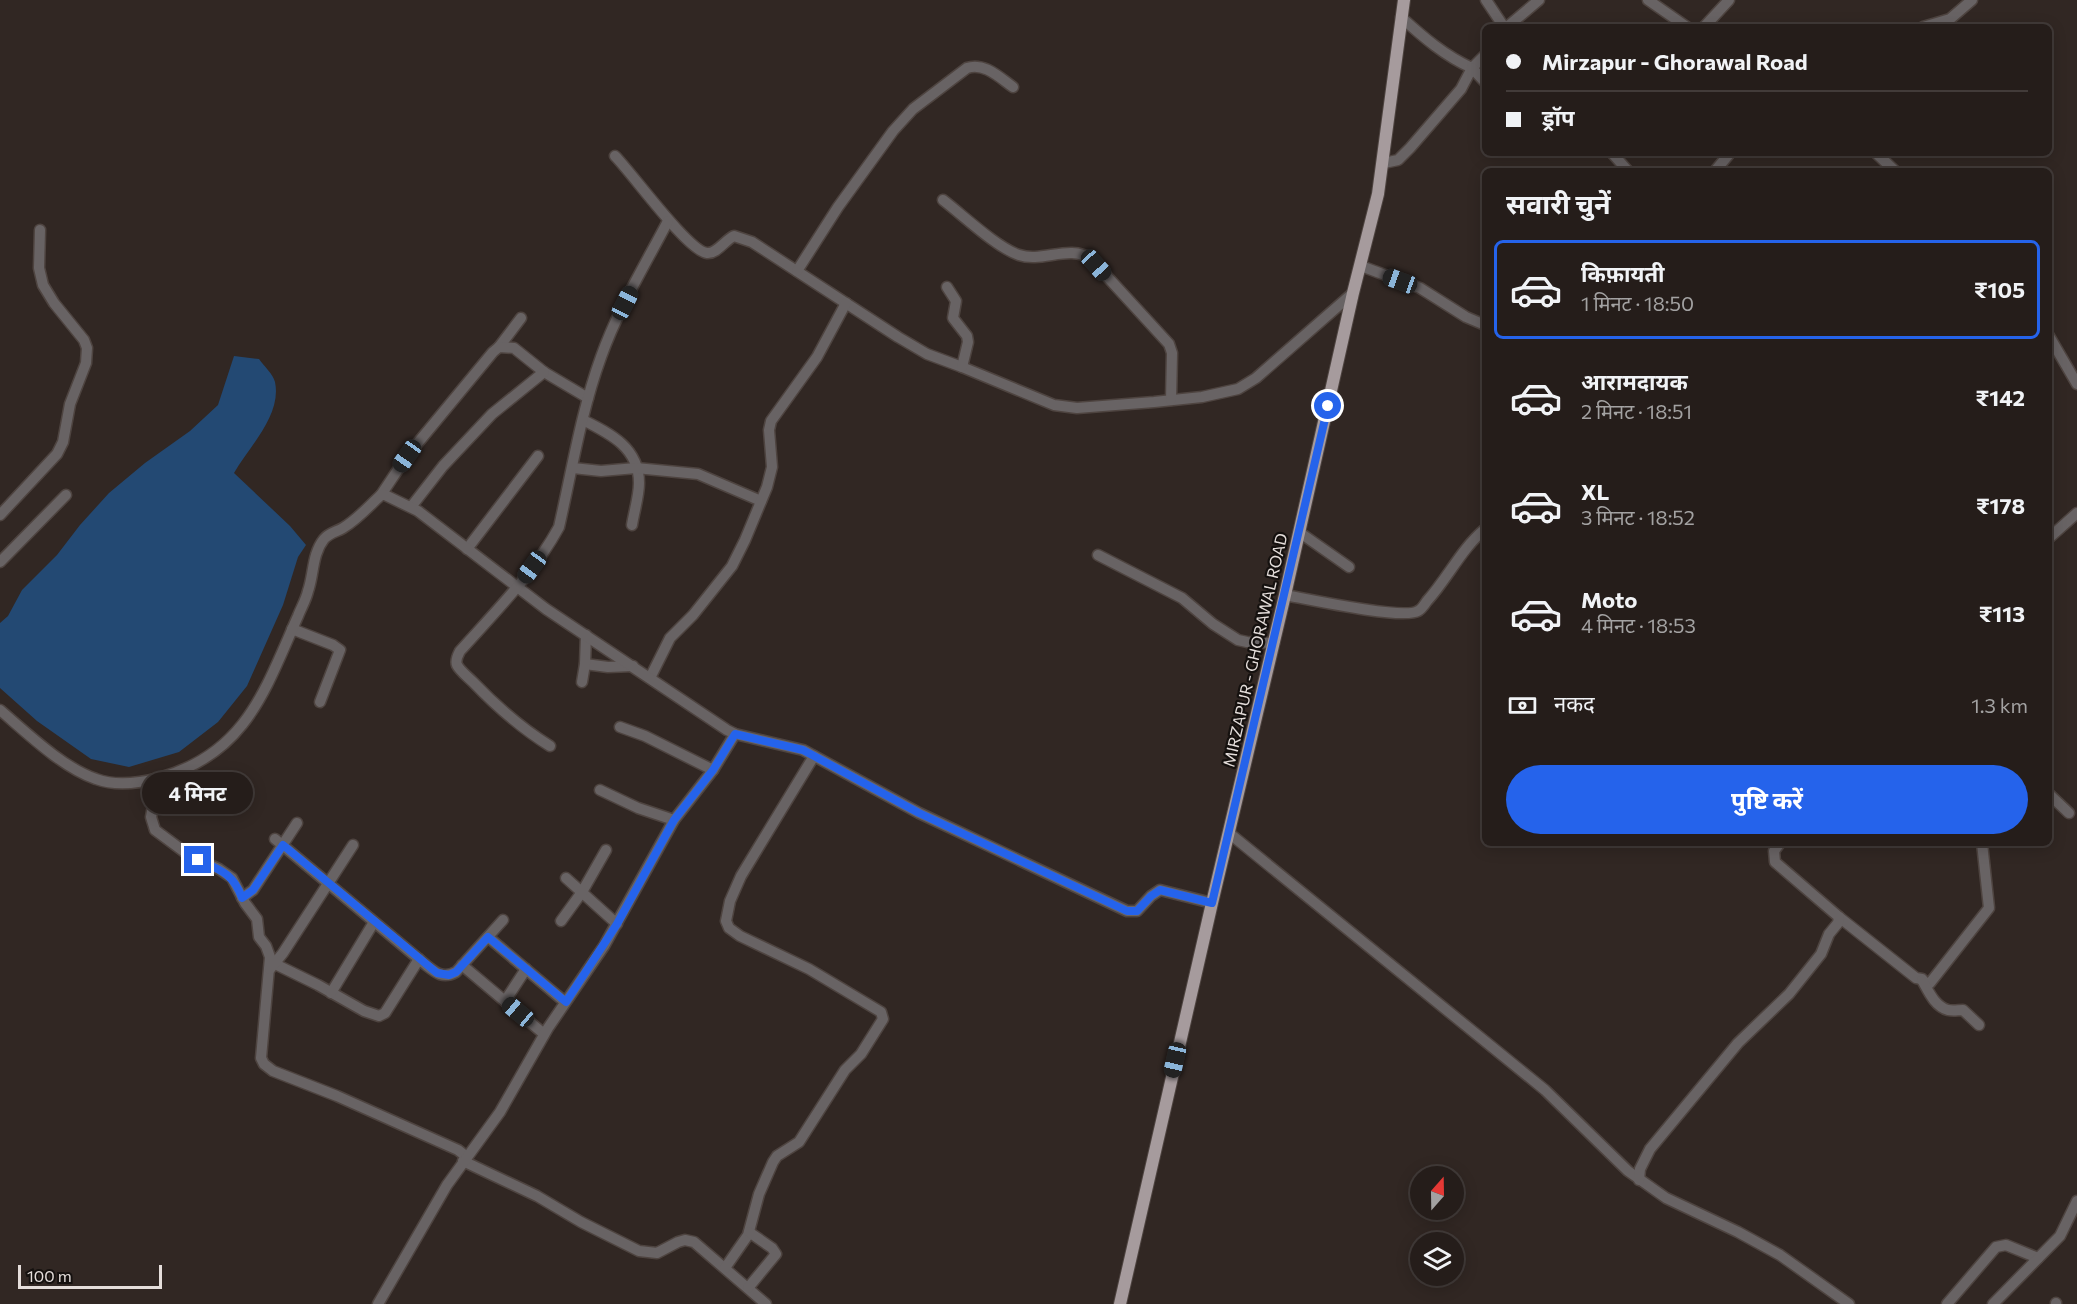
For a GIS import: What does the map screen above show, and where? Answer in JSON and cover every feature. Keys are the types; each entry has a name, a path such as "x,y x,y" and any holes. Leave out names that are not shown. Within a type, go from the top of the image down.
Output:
{"main road":[{"name":"MIRZAPUR - GHORAWAL ROAD","path":"1120,1304 1353,293 1378,194 1384,163 1404,0"}],"street":[{"path":"1486,0 1504,24"},
{"path":"1510,24 1539,0"},
{"path":"1648,0 1683,24"},
{"path":"1707,24 1729,0"},
{"path":"1933,24 1950,19 1972,0"},
{"path":"1401,17 1446,55 1472,68 1482,79"},
{"path":"1384,163 1398,160 1410,148 1461,89 1472,68 1482,58"},
{"path":"796,272 838,207 893,130 913,109 967,68 975,65 985,68 1013,87"},
{"path":"615,156 668,220 699,250 707,253 714,252 727,239 734,236 752,242 927,354 1054,405 1077,408 1171,400 1202,397 1238,389 1256,378 1353,293"},
{"path":"1615,156 1625,168"},
{"path":"1718,168 1728,156"},
{"path":"1879,156 1892,168"},
{"path":"943,200 999,243 1020,256 1032,257 1079,252 1091,259 1169,344 1172,353 1171,400"},
{"path":"550,746 498,708 457,664 460,651 517,587 549,546 559,527 588,398 614,324 668,220"},
{"path":"0,515 57,454 63,442 70,404 86,363 84,340 54,303 43,285 39,268 40,230"},
{"path":"1361,266 1420,288 1466,317 1482,324"},
{"path":"947,287 956,301 954,322 967,336 968,342 962,367"},
{"path":"650,678 670,638 693,615 732,566 761,501 772,467 769,430 771,422 817,357 846,303"},
{"path":"0,710 50,752 97,779 128,783 158,778 197,764 221,748 246,721 273,677 308,591 315,559 324,539 329,534 343,528 381,495 407,456 521,318"},
{"path":"2052,341 2077,384"},
{"path":"499,347 514,348 544,372 588,398"},
{"path":"411,507 443,466 492,414 544,372"},
{"path":"583,420 611,434 624,444 632,456 639,484 632,525"},
{"path":"467,549 538,456"},
{"path":"573,468 601,471 636,468 698,474 761,501"},
{"path":"0,562 66,495"},
{"path":"381,495 390,496 411,507 517,587 735,734 777,743 814,756 919,813 1127,911 1137,911 1160,890 1212,903"},
{"path":"2052,535 2077,513"},
{"path":"1299,532 1349,567"},
{"path":"1285,595 1344,607 1405,614 1418,611 1473,539 1482,532"},
{"path":"1098,555 1182,598 1213,624 1238,640 1274,643"},
{"path":"292,629 340,650 320,702"},
{"path":"582,682 586,635"},
{"path":"585,664 608,668 633,666"},
{"path":"621,728 645,736 713,770"},
{"path":"378,1304 430,1213 465,1159 500,1112 544,1034 617,924 674,820 713,770 735,734"},
{"path":"725,1268 746,1240 759,1194 773,1162 777,1156 799,1142 841,1075 861,1054 884,1019 881,1012 809,969 740,936 729,928 726,921 730,901 741,876 814,756"},
{"path":"158,778 150,817 156,830 190,856 219,869 232,878 242,898 257,919 259,937 269,952 272,967 261,1058 264,1064 273,1071 458,1150 465,1159 639,1251 657,1253 678,1242 690,1240 766,1304"},
{"path":"600,790 638,808 674,820"},
{"path":"2052,797 2069,813"},
{"path":"242,898 253,890 279,842 297,823"},
{"path":"1229,833 1545,1090 1639,1180 1666,1198 1780,1255 1849,1304"},
{"path":"279,842 419,959 444,976 456,972 503,920"},
{"path":"272,967 353,845"},
{"path":"1777,846 1774,851 1776,862 1839,917 1916,978 1922,979 1926,985 1933,981 1989,908 1982,846"},
{"path":"561,921 582,892 606,849"},
{"path":"566,878 617,924"},
{"path":"1639,1180 1640,1169 1650,1149 1738,1043 1789,994 1821,954 1839,917"},
{"path":"331,993 374,922"},
{"path":"488,937 566,1002"},
{"path":"272,967 379,1017 389,1008 419,959"},
{"path":"462,965 544,1034"},
{"path":"505,1001 526,969"},
{"path":"1922,979 1932,998 1942,1007 1963,1010 1979,1024"},
{"path":"1992,1304 2073,1221 2077,1202"},
{"path":"748,1288 776,1254 775,1250 749,1232"},
{"path":"1947,1304 1996,1247 2006,1245 2038,1258"}],"water":[{"path":"234,356 259,359 274,379 276,394 274,406 263,430 234,473 290,526 306,545 298,557 283,605 247,686 218,722 179,752 129,767 91,759 37,721 0,688 0,623 8,616 22,590 57,555 109,493 145,463 190,431 218,405"}],"route":[{"path":"198,860 219,869 232,878 242,898 253,890 283,845 437,973 444,976 456,972 488,937 566,1002 604,946 674,820 713,770 735,734 803,750 919,813 1127,911 1137,911 1160,890 1212,903 1328,406"}]}
